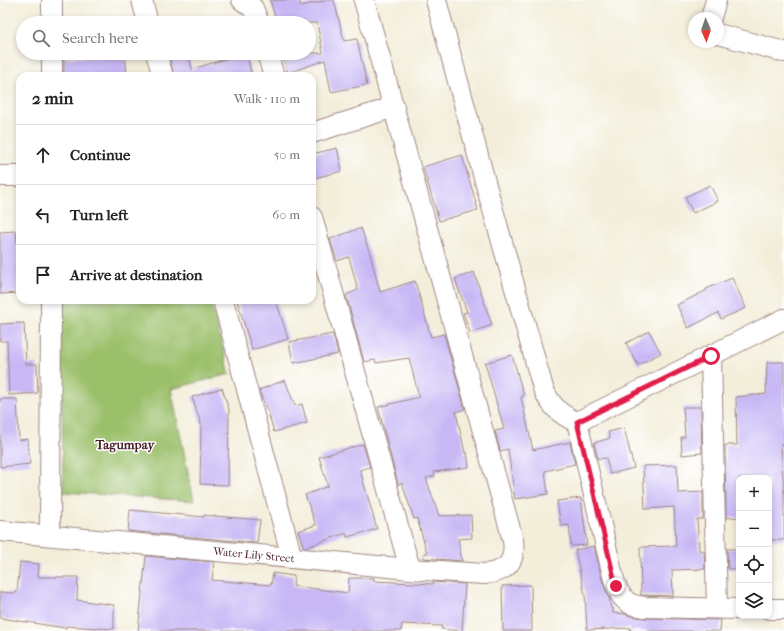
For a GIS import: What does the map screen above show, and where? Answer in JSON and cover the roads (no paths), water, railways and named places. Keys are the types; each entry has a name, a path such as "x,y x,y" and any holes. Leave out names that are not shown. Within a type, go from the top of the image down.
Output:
{"street":[{"path":"52,0 52,16"},
{"path":"142,0 146,16"},
{"path":"242,0 253,8 257,16"},
{"path":"316,132 394,108 364,0"},
{"path":"436,0 543,388 548,400 556,410 566,418 577,422 784,319"},
{"path":"713,12 716,0"},
{"path":"724,35 783,49"},
{"path":"52,60 52,72"},
{"path":"158,60 161,72"},
{"path":"269,60 273,72"},
{"name":"Water Lily Street","path":"0,531 410,569 484,574 495,572 507,567 513,558 513,540 394,108"},
{"path":"0,176 16,176"},
{"path":"316,231 410,569"},
{"path":"50,535 51,304"},
{"path":"224,304 292,558"},
{"path":"711,356 716,608"},
{"path":"577,422 612,572 616,586 622,597 631,604 644,607 736,609"},
{"path":"772,609 784,609"}],"district":[{"name":"Tagumpay","path":"125,444"}]}
